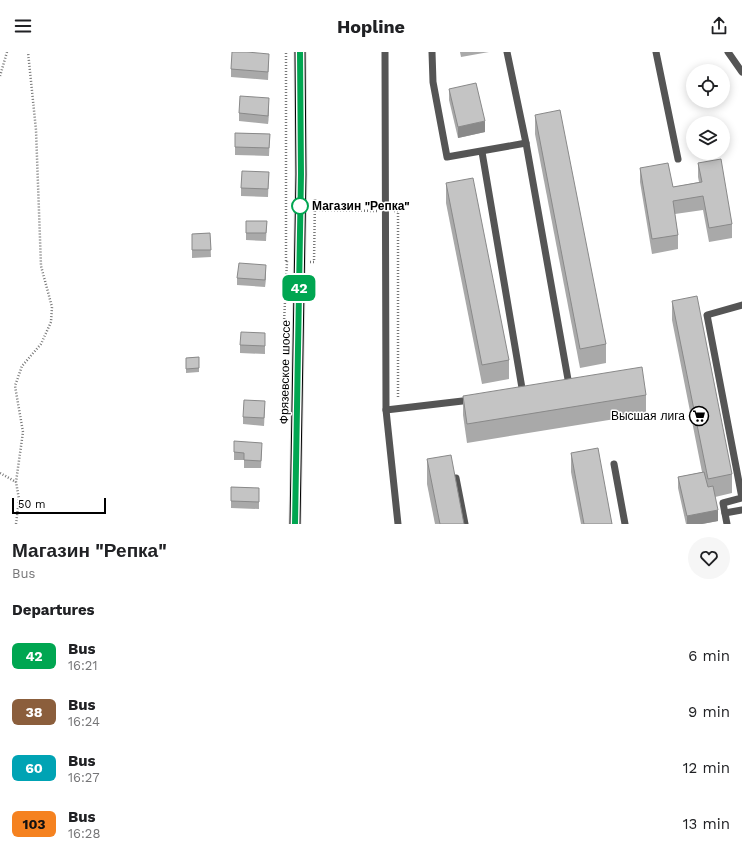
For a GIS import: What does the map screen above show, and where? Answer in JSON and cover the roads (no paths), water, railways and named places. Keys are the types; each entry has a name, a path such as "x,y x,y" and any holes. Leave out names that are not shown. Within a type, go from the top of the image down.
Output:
{"highway":[{"name":"Фрязевское шоссе","path":"295,524 301,174 300,52"}],"lane":[{"path":"385,52 386,410 398,524"},
{"path":"432,52 433,82 447,157 526,143"},
{"path":"507,52 573,385 562,387"},
{"path":"656,52 678,159"},
{"path":"728,52 742,72"},
{"path":"482,152 523,395"},
{"path":"727,524 723,503 742,498 707,315 742,306"},
{"path":"516,396 531,393"},
{"path":"386,410 476,400"},
{"path":"614,464 625,524"},
{"path":"456,478 465,524"},
{"path":"725,513 742,510"}],"place":[{"name":"Магазин \"Репка\"","path":"300,206"},
{"name":"Высшая лига","path":"699,416"}]}
